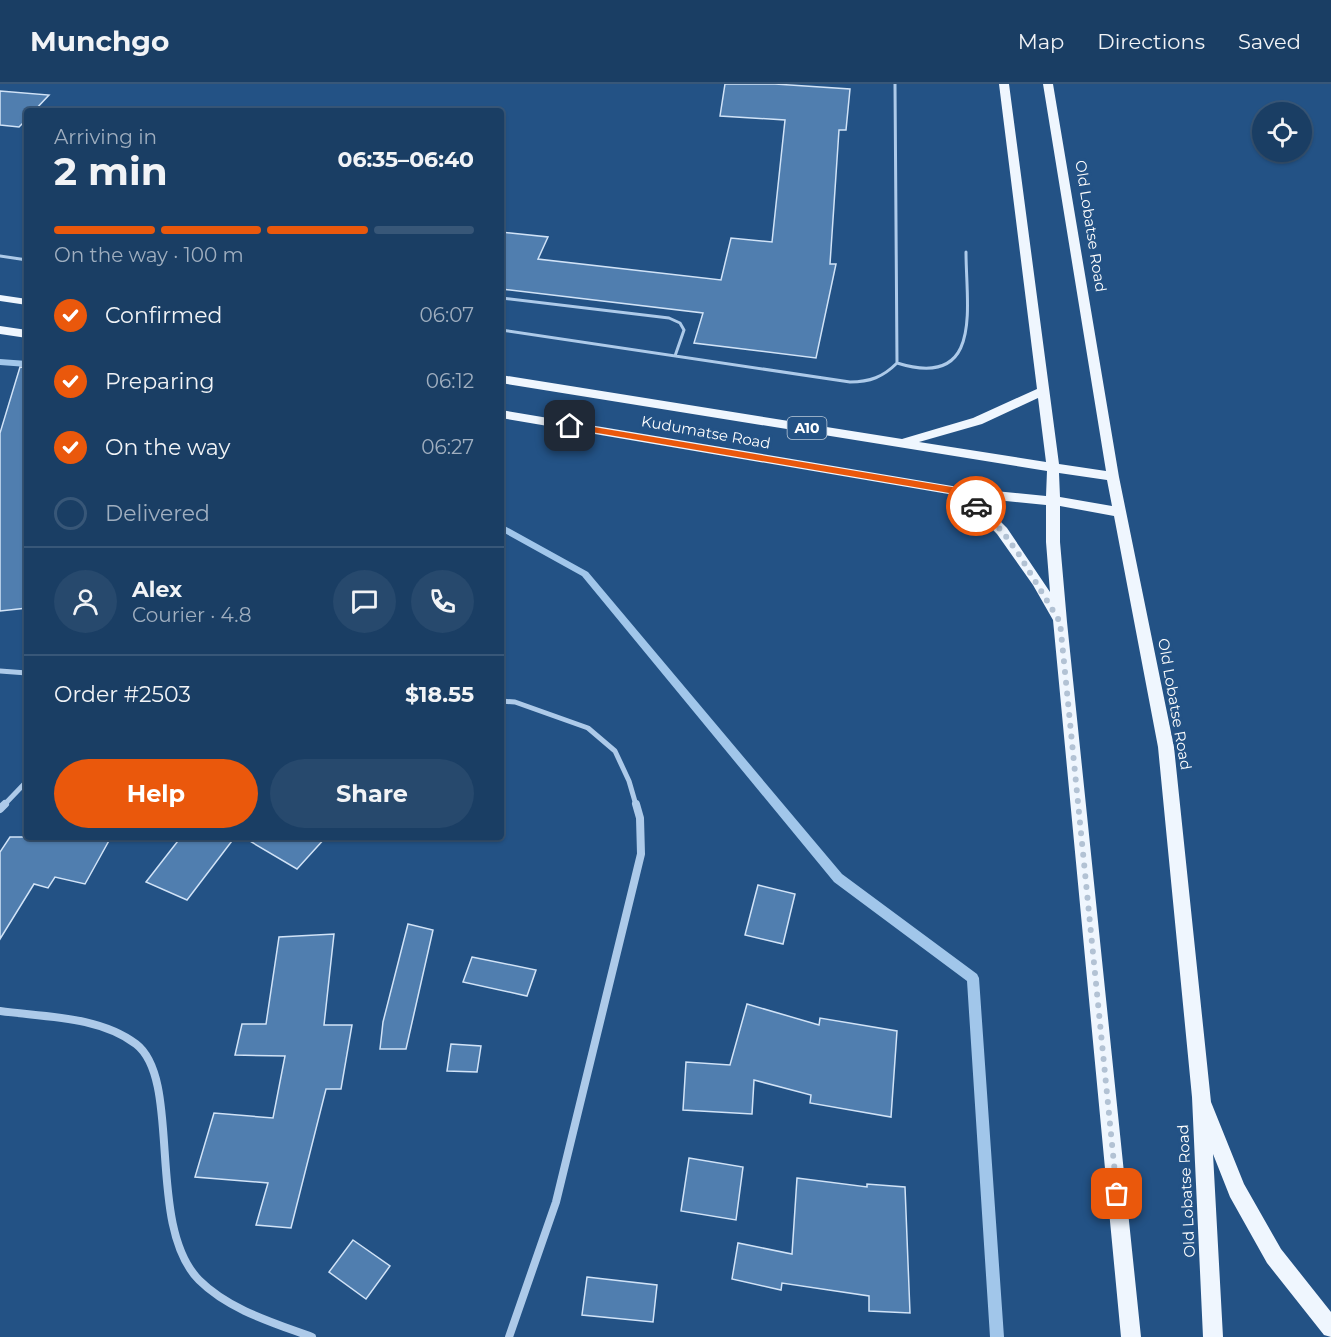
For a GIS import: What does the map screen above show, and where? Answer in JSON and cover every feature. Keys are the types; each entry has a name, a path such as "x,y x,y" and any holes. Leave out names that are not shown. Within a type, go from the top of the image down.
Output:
{"main road":[{"path":"1004,84 1053,466 1053,542 1060,622 1131,1337"},
{"name":"Old Lobatse Road","path":"1048,84 1113,477 1166,747 1201,1097 1213,1337"},
{"path":"0,298 24,302"},
{"path":"0,330 24,334"},
{"name":"Kudumatse Road","path":"504,379 1113,477"},
{"name":"A10","path":"896,442 967,427 999,414 1042,391"},
{"name":"Kudumatse Road","path":"504,415 964,492 1054,501 1120,512"},
{"path":"964,492 1002,531 1038,582 1060,622"},
{"path":"1201,1097 1237,1190 1274,1256 1331,1328"}],"street":[{"path":"0,671 24,673"},
{"path":"504,701 514,702 588,728 615,751 629,781 640,818 641,854 556,1203 509,1337"},
{"path":"0,809 24,784"},
{"path":"0,1011 87,1024 114,1033 136,1044 149,1060 158,1080 171,1216 179,1249 196,1278 227,1301 262,1318 312,1337"}],"lane":[{"path":"504,330 850,382 871,382 884,376 897,363 895,84"},
{"path":"897,363 916,369 939,367 954,360 966,340 966,252"},
{"path":"0,256 24,260"},
{"path":"504,298 669,318 680,323 684,330 675,356"}],"building":[{"path":"725,84 775,84 850,89 846,130 839,130 830,264 836,264 816,358 694,343 703,313 504,289 504,232 548,237 538,259 721,280 731,238 772,242 785,120 720,116"},
{"path":"0,91 49,95 37,108 24,108 24,122 19,127 0,125"},
{"path":"20,367 24,368 24,608 0,611 0,433"},
{"path":"10,837 24,837 24,840 109,840 85,884 55,877 48,888 34,884 0,939 0,852"},
{"path":"179,840 233,840 187,900 146,882"},
{"path":"248,840 323,840 297,869"},
{"path":"758,885 795,894 783,944 745,935"},
{"path":"408,924 433,930 406,1049 380,1049 383,1022"},
{"path":"334,934 324,1025 352,1025 341,1089 326,1089 291,1228 256,1225 268,1183 195,1177 214,1113 273,1118 285,1056 235,1055 242,1024 266,1024 279,937"},
{"path":"472,957 536,970 527,996 463,982"},
{"path":"747,1004 819,1025 820,1018 897,1031 891,1117 810,1103 811,1095 754,1080 752,1114 683,1110 686,1062 730,1065"},
{"path":"451,1044 481,1046 477,1072 447,1071"},
{"path":"689,1158 743,1167 736,1220 681,1211"},
{"path":"797,1178 867,1187 867,1184 905,1187 910,1313 869,1311 869,1296 782,1283 781,1290 732,1279 738,1243 792,1254"},
{"path":"353,1240 390,1266 366,1299 329,1272"},
{"path":"587,1277 657,1285 653,1322 582,1315"}],"waterway":[{"path":"0,362 24,364"},
{"path":"504,529 585,574 838,878 973,978 997,1337"}],"way so far":[{"path":"976,506 1002,531 1018,553 1038,582 1060,622 1117,1194"}],"route":[{"path":"570,426 964,492 976,506"}]}
